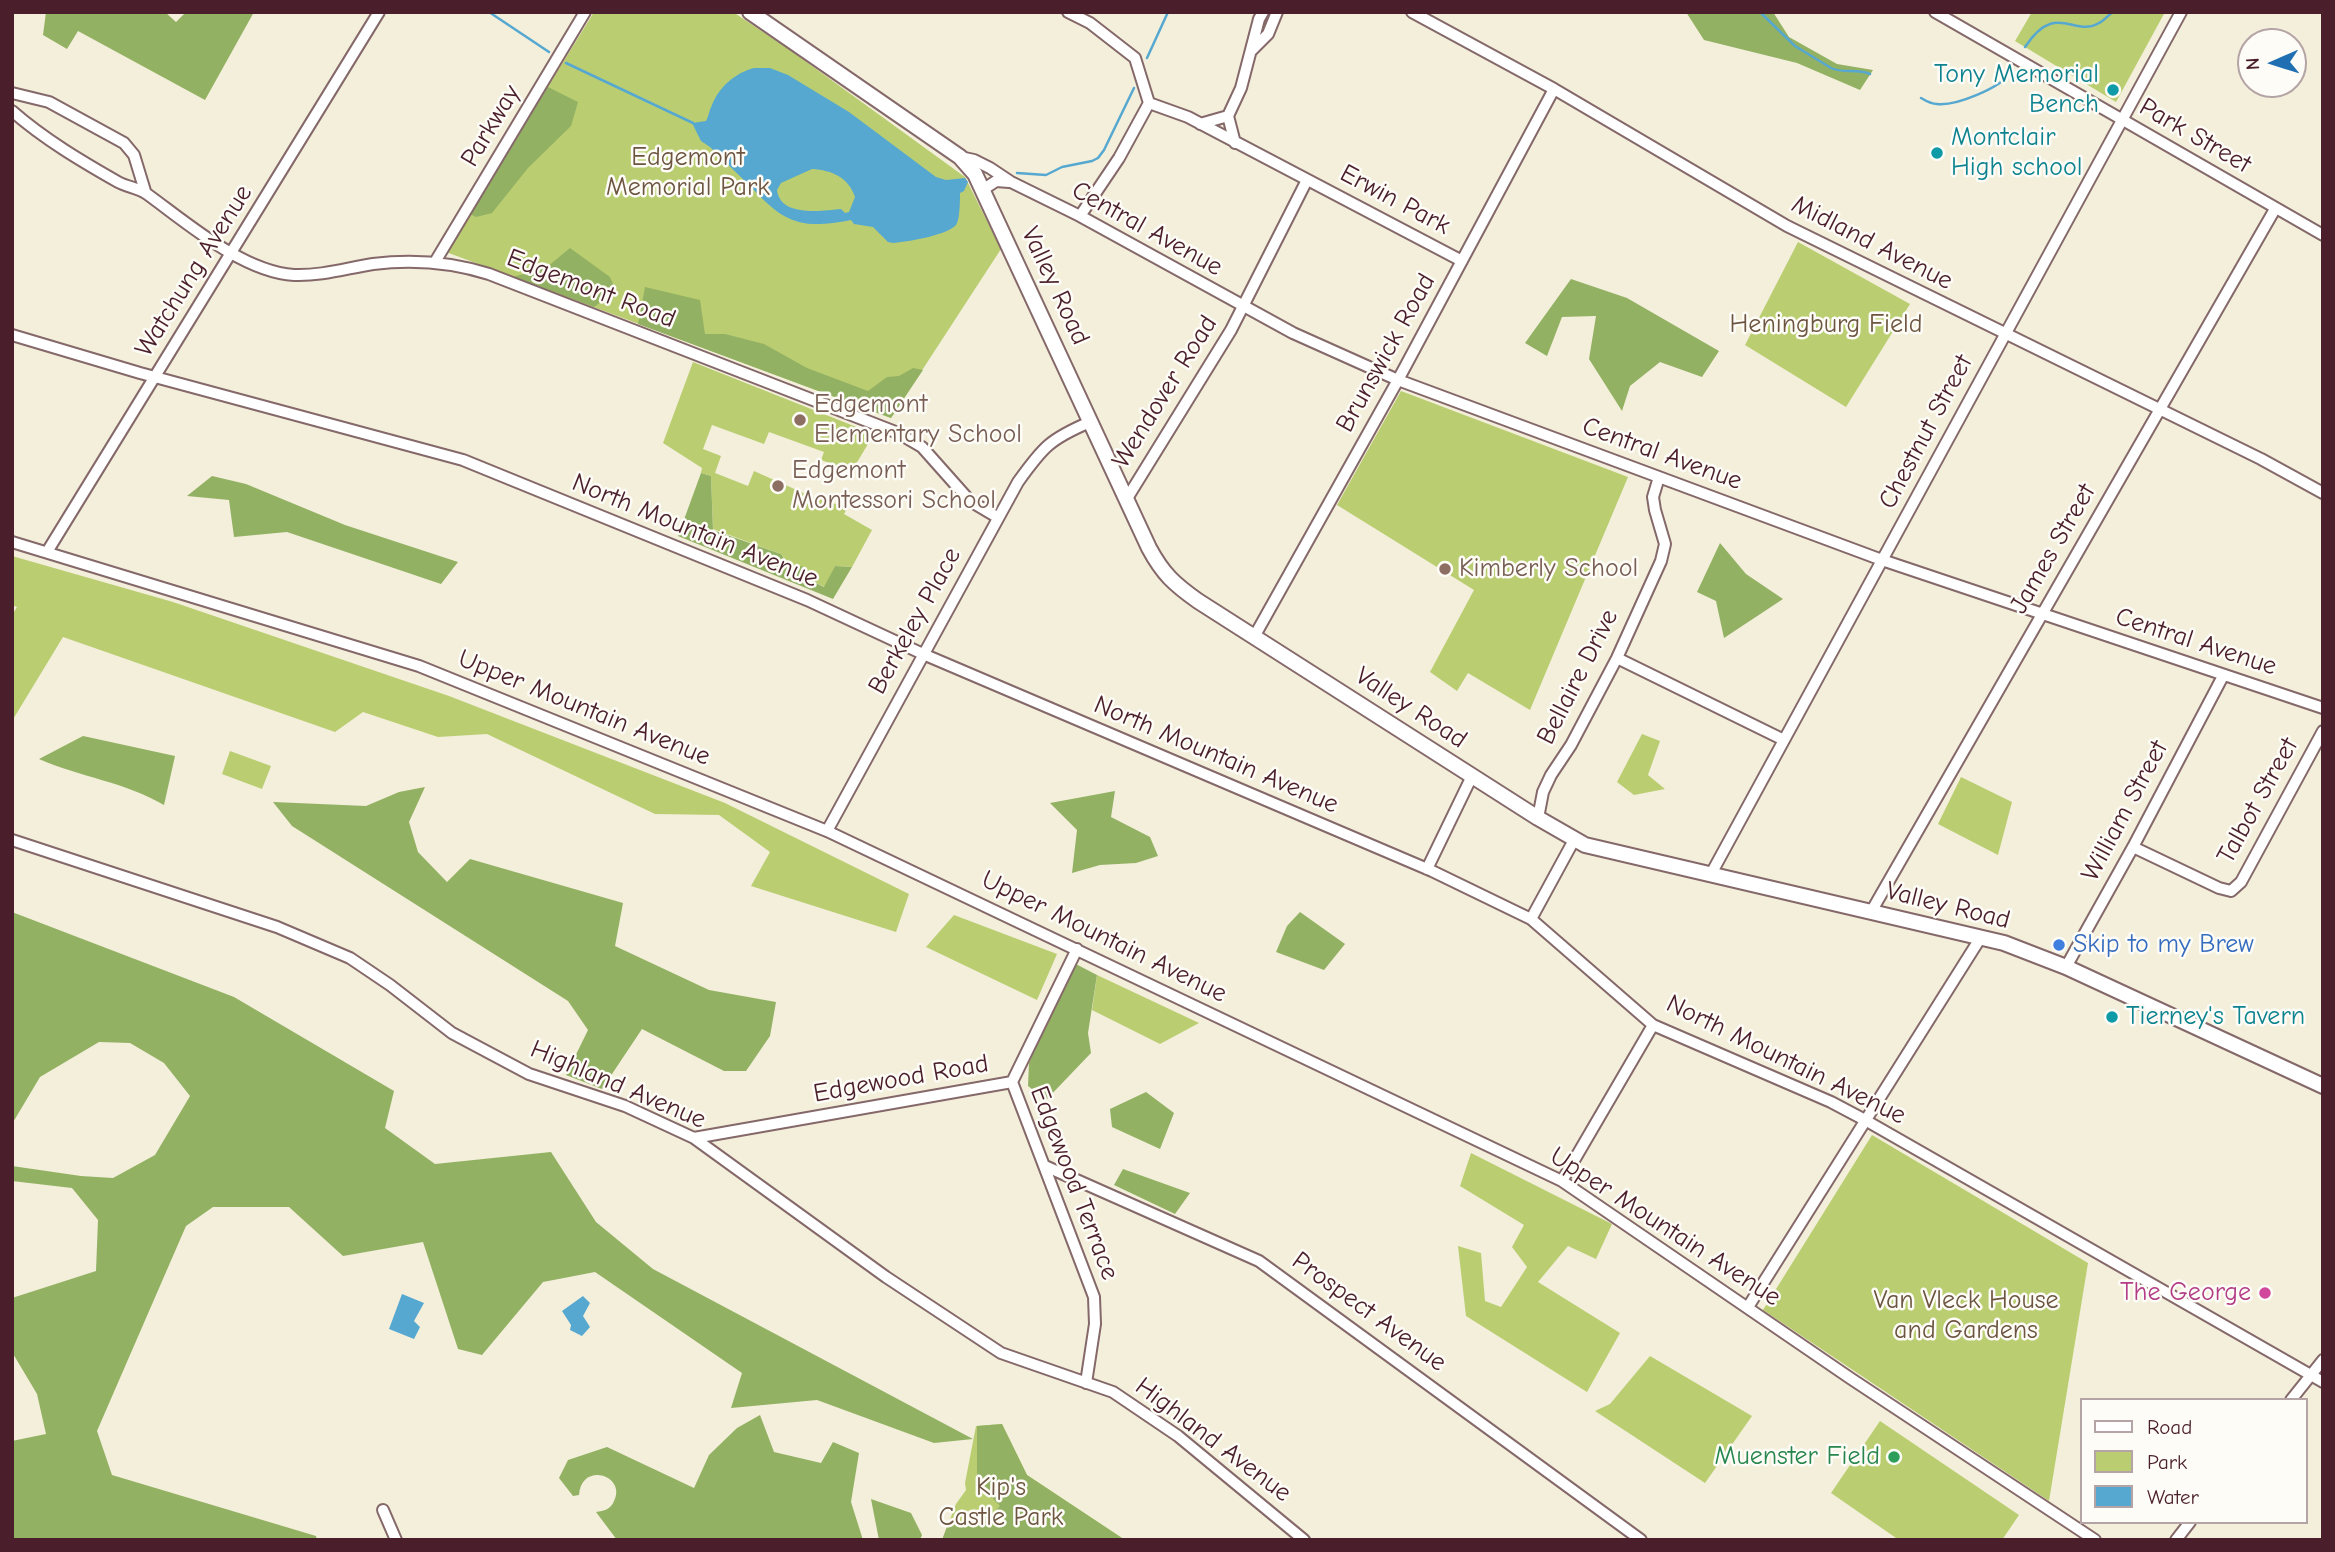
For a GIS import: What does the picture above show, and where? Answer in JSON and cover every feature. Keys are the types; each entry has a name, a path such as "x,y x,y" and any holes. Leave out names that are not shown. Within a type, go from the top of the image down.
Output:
{"main road":[{"name":"Valley Road","path":"750,12 960,157 975,174 1161,571 1198,601 1538,818 1585,845 2004,943 2066,967 2323,1086"}],"street":[{"name":"Watchung Avenue","path":"47,552 379,12"},
{"name":"Parkway","path":"435,262 585,12"},
{"path":"1068,12 1090,23 1135,58 1149,103 1119,158 1080,216"},
{"path":"1236,143 1228,117 1237,99 1263,12"},
{"path":"1251,51 1268,34 1277,12"},
{"name":"Midland Avenue","path":"1412,12 1554,89 1787,226 2261,459 2323,493"},
{"name":"Park Street","path":"1935,12 2323,235"},
{"name":"Chestnut Street","path":"1711,874 2181,12"},
{"name":"Brunswick Road","path":"1254,637 1398,380 1554,89"},
{"path":"12,93 49,102 124,143 134,156 145,191"},
{"name":"Erwin Park","path":"1149,103 1188,117 1462,261"},
{"name":"Edgemont Road","path":"12,111 54,144 119,182 145,191 161,206 258,266 291,275 322,274 392,262 435,262 470,268 509,281 898,433 922,447 970,500 998,517"},
{"path":"1200,124 1228,117"},
{"name":"Central Avenue","path":"960,157 982,164 1011,182 1080,216 1243,308 1398,380 1882,560 2323,708"},
{"name":"Erwin Park","path":"1243,308 1307,180"},
{"path":"984,189 996,181 1011,182"},
{"name":"James Street","path":"1871,912 2275,209"},
{"name":"Wendover Road","path":"1126,500 1243,308"},
{"name":"North Mountain Avenue","path":"12,335 463,460 807,600 923,654 1427,869 1531,919 1653,1025 1830,1102 1865,1120 2323,1382"},
{"name":"Berkeley Place","path":"827,831 1018,482 1046,446 1060,435 1090,422"},
{"name":"Bellaire Drive","path":"1538,818 1543,792 1551,775 1572,745 1617,658 1661,561 1665,544 1653,497 1660,477"},
{"name":"Upper Mountain Avenue","path":"12,542 419,666 827,831 1562,1181 2095,1540"},
{"path":"1617,658 1784,740"},
{"name":"William Street","path":"2066,967 2223,676"},
{"name":"Talbot Street","path":"2133,847 2218,888 2231,891 2241,882 2323,731"},
{"path":"1427,869 1472,776"},
{"name":"Highland Avenue","path":"12,840 277,927 350,958 452,1033 529,1074 625,1106 694,1138 887,1277 1000,1353 1113,1392 1178,1436 1304,1540"},
{"path":"1531,919 1574,840"},
{"path":"1748,1307 1981,936"},
{"name":"Edgewood Road","path":"694,1138 1012,1082 1077,949"},
{"path":"1562,1181 1653,1025"},
{"name":"Edgewood Terrace","path":"1012,1082 1094,1297 1095,1324 1086,1383"},
{"name":"Prospect Avenue","path":"1045,1166 1259,1261 1641,1540"},
{"path":"2293,1398 2323,1360"},
{"path":"383,1510 396,1540"},
{"path":"2176,1540 2188,1524"}],"green space":[{"path":"46,12 165,12 176,22 186,12 254,12 205,100 78,31 67,49 43,35"},
{"name":"Edgemont Memorial Park","path":"594,12 733,12 965,177 1001,249 891,418 446,252"},
{"path":"1686,12 1773,12 1789,37 1837,64 1873,70 1860,90 1797,63 1704,40"},
{"path":"2032,12 2165,12 2116,102 2015,41"},
{"path":"548,87 578,102 571,126 528,168 492,213 476,217 470,214"},
{"name":"Heningburg Field","path":"1798,242 1910,304 1846,407 1745,345"},
{"path":"570,248 610,277 616,291 594,307 513,277 547,267"},
{"path":"1571,279 1627,298 1719,351 1702,377 1660,362 1630,386 1622,411 1589,359 1596,316 1562,317 1547,356 1525,343"},
{"path":"645,287 700,300 705,334 725,334 764,344 807,368 868,391 887,377 899,376 913,368 923,370 891,418 638,324"},
{"name":"Edgemont Montessori School","path":"693,362 874,434 856,464 843,468 821,460 824,452 769,432 764,444 712,425 703,449 721,456 715,473 748,486 754,471 810,496 836,504 853,498 844,514 872,530 852,567 835,566 825,587 800,573 781,554 713,529 711,476 701,473 702,468 663,443"},
{"path":"1401,391 1628,477 1530,710 1468,673 1457,691 1430,672 1474,590 1337,505"},
{"path":"701,473 711,476 713,530 781,554 787,563 804,567 808,579 824,587 835,566 852,567 833,599 678,536"},
{"path":"212,476 246,484 345,525 458,562 441,584 287,532 234,537 229,500 187,496"},
{"path":"1720,543 1746,574 1783,599 1724,638 1716,601 1697,592"},
{"path":"12,556 173,602 449,696 725,803 909,894 896,932 751,886 770,852 719,815 655,814 487,734 438,737 363,712 335,732 63,637 12,721 12,615 17,607 12,605"},
{"path":"1642,734 1660,741 1648,775 1665,789 1634,795 1617,782"},
{"path":"83,736 175,756 164,805 118,785 39,759"},
{"path":"230,751 271,766 262,789 222,774"},
{"path":"1961,777 2012,802 1998,855 1938,824"},
{"path":"425,787 409,822 418,852 447,882 470,859 623,903 615,946 709,990 776,1002 770,1036 746,1071 724,1071 642,1029 602,1089 566,1075 588,1030 568,1001 292,826 273,802 366,806 399,792"},
{"path":"1115,791 1111,817 1150,837 1158,856 1136,863 1100,865 1072,873 1077,830 1050,803"},
{"path":"12,912 234,997 394,1091 385,1128 435,1164 551,1152 596,1222 653,1269 973,1439 934,1443 817,1400 731,1408 742,1373 595,1272 543,1282 482,1355 458,1349 423,1242 343,1256 289,1207 213,1207 186,1226 97,1431 112,1475 316,1536 317,1540 12,1540 12,1441 46,1434 37,1394 12,1352 12,1298 96,1271 98,1220 72,1188 12,1181 12,1166 113,1178 155,1155 190,1096 164,1063 130,1043 99,1042 40,1077 12,1124"},
{"path":"1300,912 1345,944 1324,970 1276,952 1287,926"},
{"path":"954,915 1057,954 1037,1000 926,947"},
{"path":"1072,962 1097,975 1088,1033 1091,1053 1046,1100 1028,1086 1029,1063"},
{"path":"1097,975 1199,1023 1160,1044 1092,1010"},
{"path":"1146,1092 1174,1113 1160,1149 1112,1127 1110,1109"},
{"name":"Van Vleck House and Gardens","path":"1872,1135 2088,1263 2049,1501 1763,1310"},
{"path":"1471,1153 1612,1224 1596,1259 1568,1246 1538,1282 1620,1333 1587,1392 1466,1316 1458,1246 1481,1253 1485,1301 1501,1307 1527,1267 1512,1247 1524,1225 1460,1186"},
{"path":"1123,1169 1190,1193 1175,1214 1114,1185"},
{"path":"1650,1356 1752,1416 1705,1483 1595,1411 1610,1404"},
{"path":"760,1415 774,1452 821,1463 833,1442 859,1453 851,1502 863,1540 617,1540 596,1512 611,1506 616,1492 614,1484 609,1479 594,1475 582,1484 579,1495 573,1496 559,1478 568,1460 607,1447 694,1488 709,1455 737,1428"},
{"name":"Muenster Field","path":"1880,1421 2019,1515 2002,1540 1899,1540 1831,1493"},
{"name":"Kip's Castle Park","path":"1002,1424 1027,1475 1125,1540 942,1540 956,1504 966,1490 976,1426"},
{"name":"Kip's Castle Park","path":"1002,1424 1027,1475 1125,1540 942,1540 948,1524 986,1520 1000,1506 980,1485 977,1472 977,1426"},
{"path":"871,1499 911,1513 922,1535 920,1540 879,1540"}],"water":[{"path":"770,68 788,75 849,112 936,177 946,180 965,178 968,182 960,193 956,225 936,235 893,243 888,242 873,227 854,224 851,220 808,224 786,217 776,210 701,141 692,123 706,121 715,98 723,87 747,70","holes":["812,169 833,173 849,185 855,197 849,212 845,213 841,209 803,210 785,205 780,199 777,190 781,183"]},
{"path":"402,1294 424,1303 414,1321 420,1327 414,1339 389,1329"},
{"path":"583,1296 590,1303 583,1316 590,1327 582,1336 570,1330 571,1325 562,1311"}],"waterway":[{"path":"489,12 549,52"},
{"path":"1147,58 1168,12"},
{"path":"1760,12 1795,46 1831,68 1870,74"},
{"path":"2025,47 2036,33 2046,26 2055,23 2090,26 2101,22 2113,12"},
{"path":"566,63 693,123"},
{"path":"1921,98 1935,104 1966,99 1988,90 2011,73"},
{"path":"1017,173 1046,175 1062,167 1098,158 1134,88"}],"place":[{"name":"Tony Memorial Bench","path":"2113,90"},
{"name":"Montclair High school","path":"1937,153"},
{"name":"Edgemont Elementary School","path":"800,420"},
{"name":"Edgemont Montessori School","path":"778,486"},
{"name":"Kimberly School","path":"1445,569"},
{"name":"Skip to my Brew","path":"2059,945"},
{"name":"Tierney's Tavern","path":"2112,1017"},
{"name":"The George","path":"2265,1293"},
{"name":"Muenster Field","path":"1894,1457"}]}
